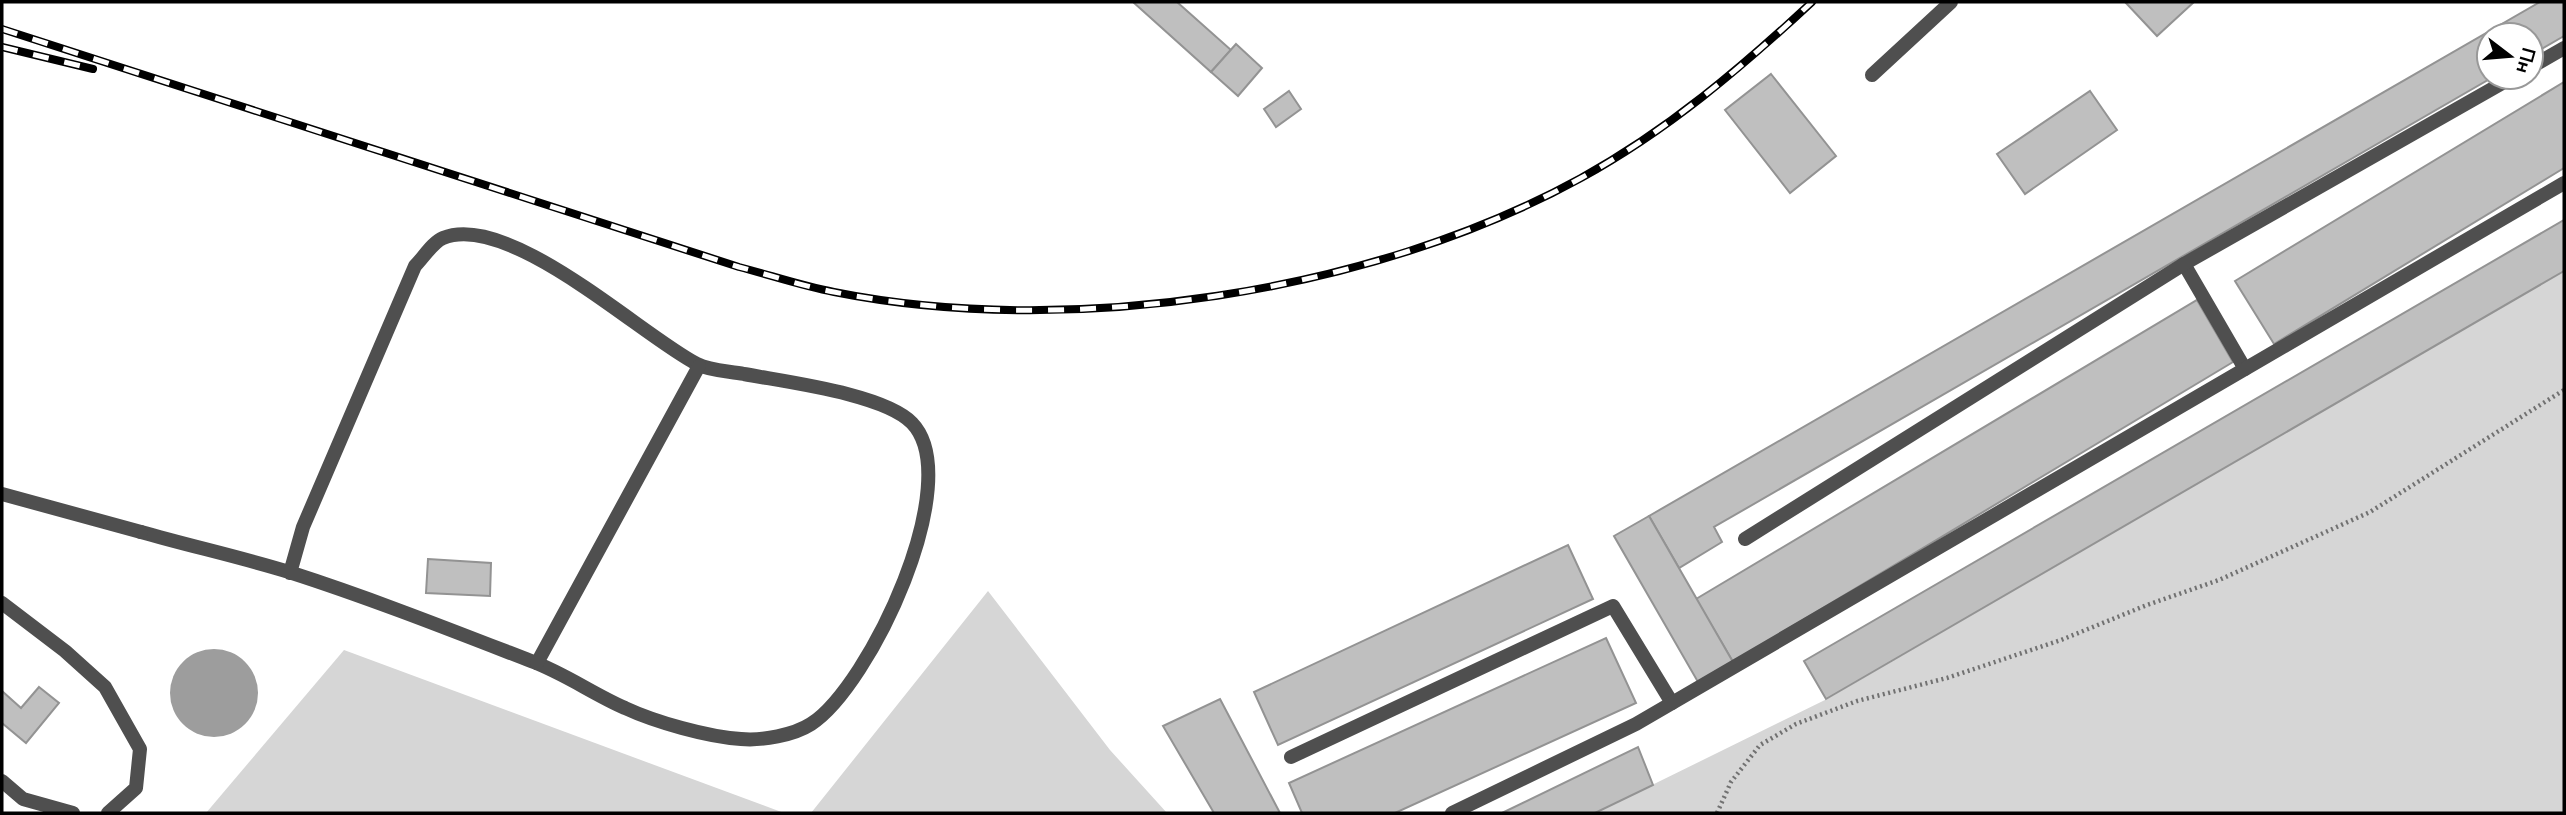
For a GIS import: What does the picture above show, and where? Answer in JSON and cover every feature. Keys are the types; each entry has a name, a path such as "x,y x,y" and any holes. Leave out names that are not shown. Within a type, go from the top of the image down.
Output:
{"street":[{"path":"1872,75 1951,2"},
{"path":"2545,59 2564,48"},
{"path":"1745,539 2184,264 2488,91"},
{"path":"1452,813 1636,724 2564,183"},
{"path":"2,494 290,573 537,663 628,710 742,740 779,736 810,725 840,698 895,609 913,558 924,501 929,469 923,436 910,420 890,407 811,387 699,366 615,306 535,257 500,242 467,235 442,238 415,265 303,527 290,573"},
{"path":"2184,264 2245,369"},
{"path":"537,663 699,366"},
{"path":"2,603 105,687 140,749 136,789 108,813"},
{"path":"1291,757 1613,606 1672,703"},
{"path":"2,781 23,799 73,813"}],"path":[{"path":"1717,813 1731,782 1760,745 1796,724 1857,701 1947,678 2061,640 2147,604 2219,580 2370,512 2564,390"}],"shaded area":[{"path":"2564,271 2564,813 1595,813 1827,699"},
{"path":"988,591 1110,750 1167,813 811,813"},
{"path":"214,649 239,656 251,668 258,693 251,718 239,730 214,737 189,730 177,718 170,693 177,668 189,656"},
{"path":"344,650 784,813 206,813"}],"building":[{"path":"1133,2 1177,2 1231,50 1211,72"},
{"path":"2125,2 2194,2 2157,36"},
{"path":"2540,2 2564,2 2564,36 2545,47 2545,21 2507,21"},
{"path":"2475,39 2475,87 1714,527 1722,542 1679,568 1649,516"},
{"path":"1236,44 1262,68 1238,96 1211,72"},
{"path":"1771,74 1836,156 1790,193 1725,110"},
{"path":"2564,82 2564,168 2274,344 2235,281"},
{"path":"1289,91 1301,109 1276,127 1264,109"},
{"path":"2090,91 2117,130 2025,194 1997,154"},
{"path":"2564,220 2564,271 1826,699 1804,661"},
{"path":"2197,300 2233,362 1733,662 1696,599"},
{"path":"1649,516 1733,662 1698,682 1614,536"},
{"path":"1568,545 1593,599 1278,745 1254,692"},
{"path":"428,559 491,563 490,596 426,593"},
{"path":"1606,638 1636,703 1395,813 1302,813 1289,783"},
{"path":"39,687 59,703 26,743 2,723 2,691 21,708"},
{"path":"1220,699 1280,813 1214,813 1163,726"},
{"path":"1638,747 1653,785 1595,813 1502,813"}],"railway":[{"path":"2,29 798,284 925,305 1020,310 1119,307 1217,296 1315,277 1409,251 1499,218 1581,178 1644,140 1731,74 1812,2"},
{"path":"2,47 93,69"}]}
